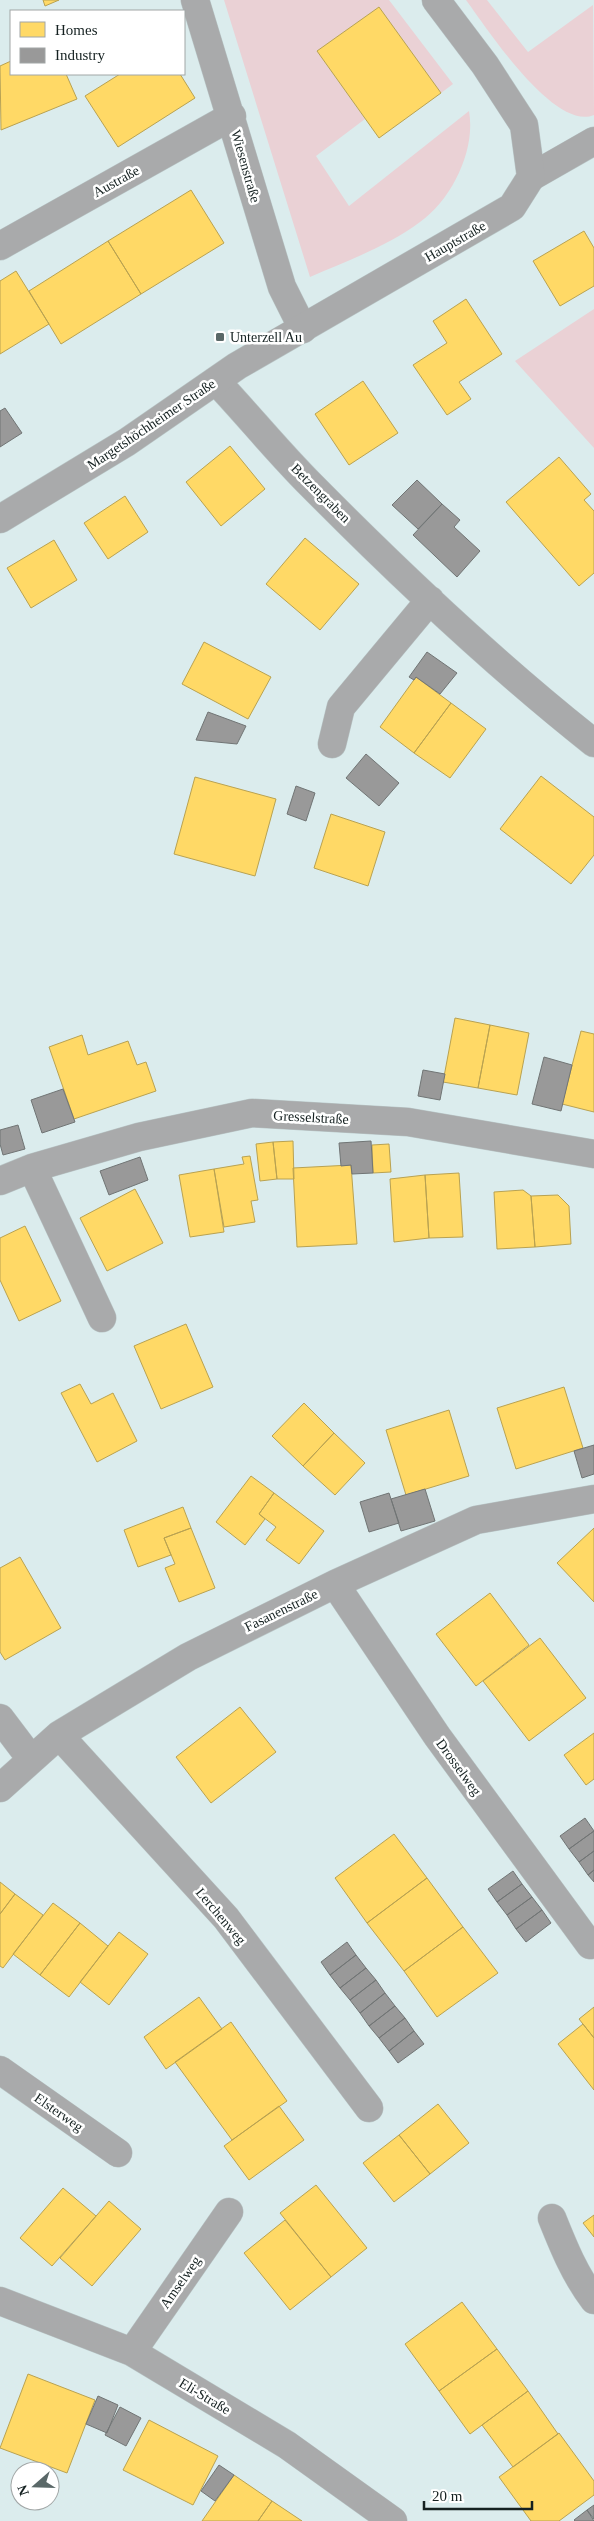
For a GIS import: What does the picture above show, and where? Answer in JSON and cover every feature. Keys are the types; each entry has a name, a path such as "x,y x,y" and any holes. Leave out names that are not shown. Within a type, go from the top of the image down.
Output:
{"street":[{"name":"Wiesenstraße","path":"195,0 232,116 282,287 303,329"},
{"path":"436,0 485,66 524,125 531,177"},
{"name":"Austraße","path":"0,246 232,116"},
{"name":"Hauptstraße","path":"303,329 512,208 531,177 594,141"},
{"name":"Margetshöchheimer Straße","path":"0,519 127,442 237,366 303,329"},
{"name":"Betzengraben","path":"216,381 310,484 430,600 547,706 594,742"},
{"path":"332,744 341,707 430,600"},
{"name":"Gresselstraße","path":"0,1181 32,1168 139,1137 252,1113 408,1122 594,1154"},
{"path":"32,1168 102,1318"},
{"name":"Fasanenstraße","path":"0,1788 31,1758 59,1735 188,1657 336,1584 476,1520 594,1499"},
{"name":"Drosselweg","path":"336,1584 437,1736 590,1945"},
{"path":"0,1718 31,1758"},
{"name":"Lerchenweg","path":"59,1735 226,1918 369,2108"},
{"name":"Elsterweg","path":"0,2070 118,2153"},
{"name":"Amselweg","path":"132,2352 228,2212"},
{"path":"552,2218 568,2259 581,2283 594,2300"},
{"name":"Eli-Straße","path":"0,2301 132,2352 286,2445 393,2521"}],"shaded area":[{"path":"224,0 389,0 453,84 441,93 379,7 317,51 365,119 316,156 349,206 469,111 469,142 465,157 451,187 432,212 408,231 381,246 310,277"},
{"path":"466,0 487,0 528,52 593,5 594,115 578,116 560,108 541,93 505,53"},
{"path":"594,309 594,448 515,361"}],"building: Homes":[{"path":"43,0 59,0 45,6"},
{"path":"379,7 441,93 379,138 317,51"},
{"path":"10,61 10,75 66,75 77,99 1,130 0,66"},
{"path":"118,75 181,75 195,98 118,147 85,96"},
{"path":"191,190 224,243 141,294 108,241"},
{"path":"584,231 594,248 594,286 560,306 533,261"},
{"path":"108,241 141,294 61,344 29,291"},
{"path":"16,271 49,324 0,354 0,281"},
{"path":"466,299 502,354 459,382 471,399 447,415 413,365 447,343 433,321"},
{"path":"363,381 398,433 349,465 315,414"},
{"path":"230,446 265,489 221,526 186,482"},
{"path":"559,457 591,494 584,500 594,511 594,573 579,586 506,502"},
{"path":"125,496 148,532 108,559 84,523"},
{"path":"305,538 359,584 320,630 266,584"},
{"path":"54,540 77,580 31,608 7,568"},
{"path":"204,642 271,677 248,719 182,684"},
{"path":"416,677 451,703 414,753 380,727"},
{"path":"451,703 486,729 450,778 414,753"},
{"path":"541,776 594,817 594,855 571,884 500,829"},
{"path":"195,777 276,799 255,876 174,854"},
{"path":"331,814 385,832 368,886 314,868"},
{"path":"455,1018 490,1025 478,1088 443,1082"},
{"path":"490,1025 529,1033 517,1095 478,1088"},
{"path":"581,1031 594,1034 594,1112 562,1104"},
{"path":"82,1035 88,1055 128,1041 137,1065 146,1062 156,1091 74,1119 49,1047"},
{"path":"293,1141 294,1179 277,1179 273,1142"},
{"path":"273,1142 277,1179 260,1181 256,1144"},
{"path":"389,1144 391,1172 373,1173 372,1145"},
{"path":"250,1156 258,1200 251,1201 255,1222 224,1227 214,1169 244,1164 242,1157"},
{"path":"351,1165 357,1244 297,1247 293,1168"},
{"path":"214,1169 224,1232 190,1237 179,1175"},
{"path":"459,1173 463,1237 429,1238 425,1175"},
{"path":"425,1175 429,1238 394,1242 390,1179"},
{"path":"135,1189 163,1243 107,1271 80,1218"},
{"path":"523,1190 531,1196 535,1247 497,1249 494,1192"},
{"path":"558,1195 569,1206 571,1244 535,1247 531,1196"},
{"path":"25,1226 61,1301 19,1321 0,1280 0,1238"},
{"path":"186,1324 213,1387 161,1409 134,1346"},
{"path":"80,1384 91,1404 113,1393 137,1441 97,1462 61,1393"},
{"path":"564,1387 583,1448 516,1469 497,1408"},
{"path":"304,1403 334,1433 303,1466 272,1436"},
{"path":"449,1410 469,1476 406,1495 386,1430"},
{"path":"334,1433 365,1463 335,1495 303,1466"},
{"path":"251,1476 274,1493 259,1514 265,1519 245,1545 216,1522"},
{"path":"274,1493 324,1531 299,1564 266,1540 276,1527 259,1514"},
{"path":"183,1507 191,1528 164,1538 171,1555 138,1567 124,1530"},
{"path":"191,1528 215,1588 179,1602 165,1568 175,1564 164,1538"},
{"path":"594,1528 594,1602 557,1563"},
{"path":"20,1557 61,1628 5,1660 0,1652 0,1568"},
{"path":"490,1593 529,1645 476,1686 436,1634"},
{"path":"540,1638 586,1698 529,1741 483,1681"},
{"path":"240,1707 276,1752 211,1803 176,1757"},
{"path":"594,1733 594,1779 586,1785 564,1755"},
{"path":"394,1834 427,1878 367,1923 335,1878"},
{"path":"427,1878 463,1927 404,1971 367,1923"},
{"path":"0,1882 15,1894 0,1914"},
{"path":"15,1894 43,1915 3,1968 0,1966 0,1914"},
{"path":"53,1903 80,1923 40,1975 13,1954"},
{"path":"80,1923 108,1946 69,1997 40,1975"},
{"path":"463,1927 498,1973 437,2017 404,1971"},
{"path":"119,1932 148,1954 109,2005 80,1982"},
{"path":"199,1997 222,2029 166,2069 144,2037"},
{"path":"594,2007 594,2038 579,2019"},
{"path":"231,2022 287,2101 232,2140 175,2062"},
{"path":"583,2024 594,2038 594,2090 558,2044"},
{"path":"438,2104 469,2143 430,2174 399,2135"},
{"path":"279,2106 304,2140 249,2180 224,2146"},
{"path":"399,2135 430,2174 394,2202 363,2163"},
{"path":"316,2185 367,2248 331,2277 280,2213"},
{"path":"63,2188 96,2216 52,2266 20,2238"},
{"path":"109,2201 141,2229 92,2286 60,2258"},
{"path":"594,2215 594,2237 583,2223"},
{"path":"285,2220 331,2277 290,2310 244,2253"},
{"path":"462,2302 497,2349 439,2391 405,2344"},
{"path":"497,2349 528,2391 470,2434 439,2391"},
{"path":"28,2374 95,2400 67,2473 60,2470 60,2461 35,2461 0,2448"},
{"path":"528,2391 558,2434 513,2467 482,2425"},
{"path":"149,2420 218,2456 193,2505 123,2470"},
{"path":"559,2433 594,2481 594,2495 559,2521 531,2521 499,2477"},
{"path":"234,2475 272,2501 258,2521 202,2521"},
{"path":"272,2501 302,2521 258,2521"}],"building: Industry":[{"path":"5,408 22,433 0,447 0,411"},
{"path":"417,480 442,504 418,529 392,505"},
{"path":"442,504 460,520 454,527 480,551 457,577 413,535"},
{"path":"427,652 457,673 440,694 416,677 414,680 409,677"},
{"path":"208,712 246,726 237,744 196,740"},
{"path":"366,754 399,783 379,806 346,778"},
{"path":"296,786 315,793 306,821 287,814"},
{"path":"544,1057 572,1065 561,1111 532,1104"},
{"path":"423,1070 445,1074 440,1100 418,1096"},
{"path":"63,1089 75,1122 42,1133 31,1100"},
{"path":"18,1125 25,1149 3,1155 0,1144 0,1130"},
{"path":"371,1141 373,1173 352,1174 351,1165 341,1166 339,1143"},
{"path":"140,1157 148,1180 109,1195 100,1171"},
{"path":"594,1445 594,1474 582,1478 574,1451"},
{"path":"425,1489 435,1521 401,1531 391,1499"},
{"path":"389,1493 399,1523 369,1532 360,1502"},
{"path":"585,1818 594,1831 569,1849 560,1836"},
{"path":"594,1831 594,1851 579,1862 569,1849"},
{"path":"594,1851 594,1870 588,1875 579,1862"},
{"path":"594,1870 594,1882 588,1875"},
{"path":"513,1871 522,1884 497,1902 488,1889"},
{"path":"522,1884 532,1897 507,1915 497,1902"},
{"path":"532,1897 542,1910 516,1929 507,1915"},
{"path":"542,1910 551,1923 526,1942 516,1929"},
{"path":"347,1942 356,1955 330,1975 321,1962"},
{"path":"356,1955 366,1968 340,1988 330,1975"},
{"path":"366,1968 376,1980 350,2000 340,1988"},
{"path":"376,1980 385,1993 360,2013 350,2000"},
{"path":"385,1993 395,2006 369,2026 360,2013"},
{"path":"395,2006 405,2018 379,2038 369,2026"},
{"path":"405,2018 414,2031 389,2051 379,2038"},
{"path":"414,2031 424,2044 398,2063 389,2051"},
{"path":"98,2396 118,2405 107,2433 86,2424"},
{"path":"120,2407 141,2418 126,2446 105,2435"},
{"path":"219,2465 234,2475 215,2501 201,2491"},
{"path":"594,2505 594,2519 587,2510"},
{"path":"587,2510 594,2521 574,2520"}],"place":[{"name":"Unterzell Au","path":"220,337"}]}
